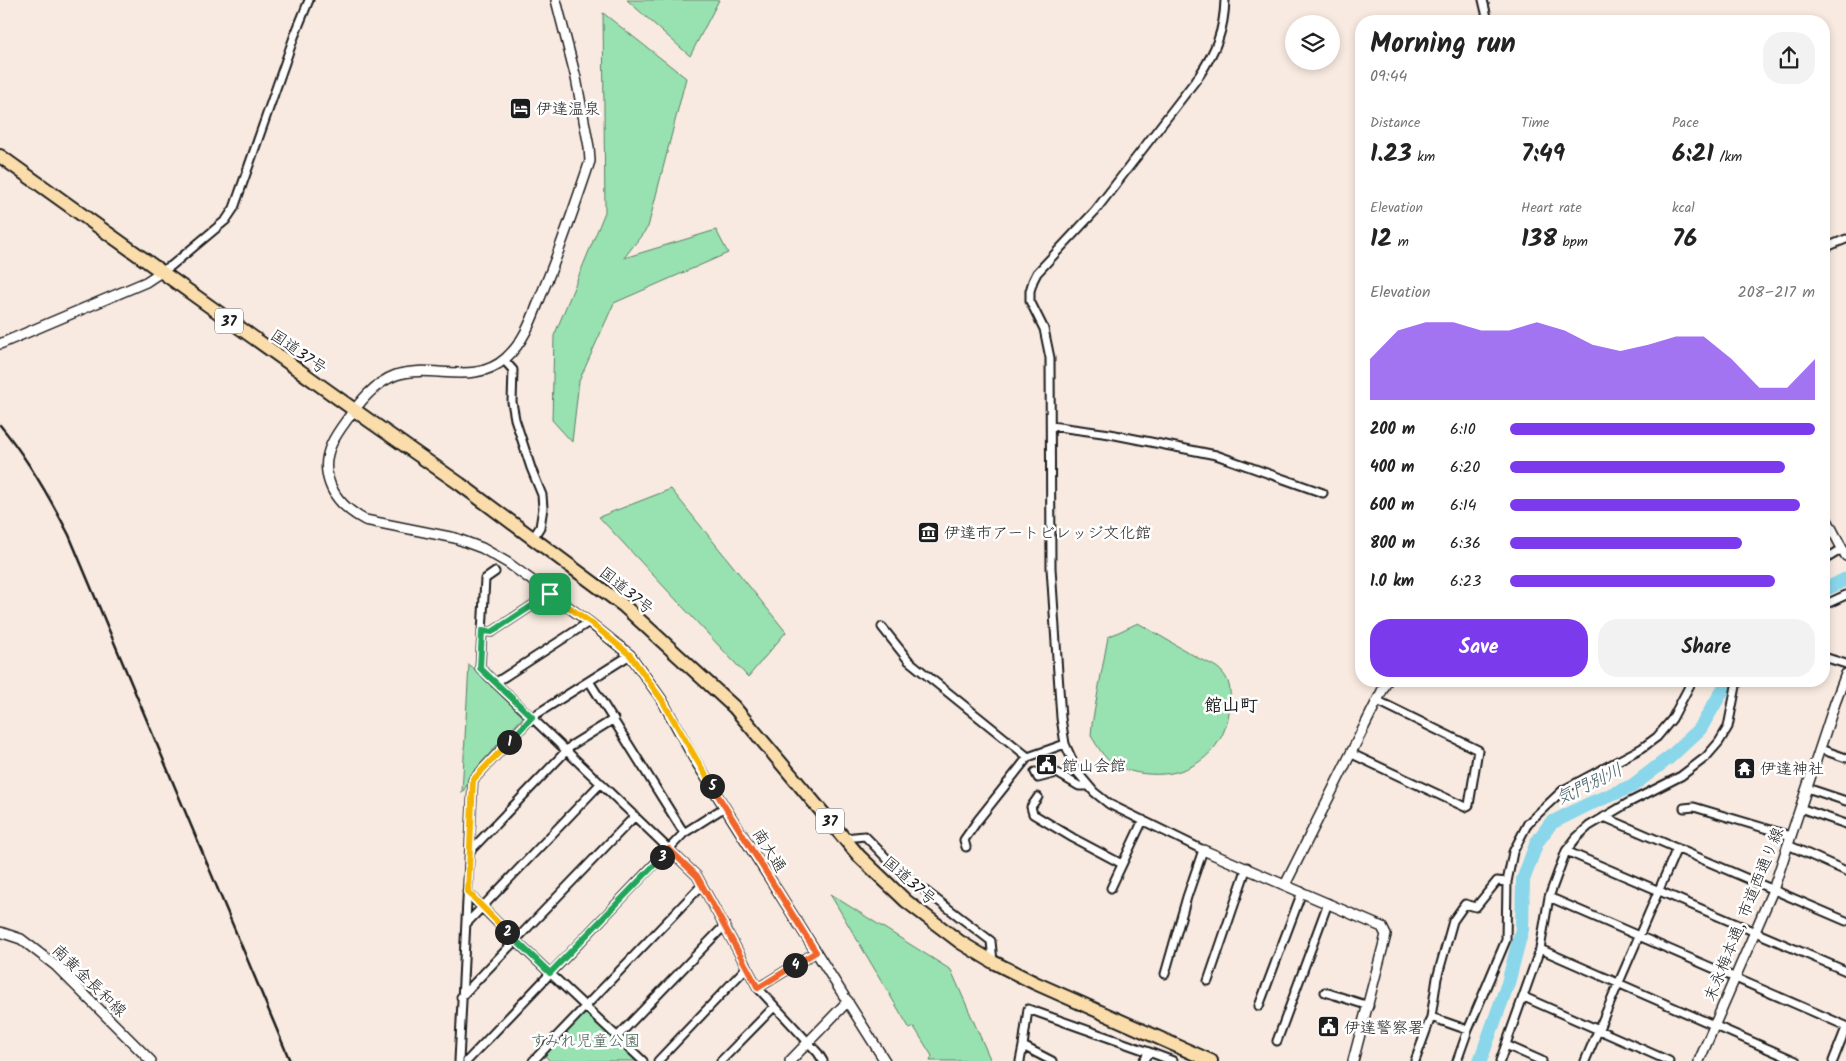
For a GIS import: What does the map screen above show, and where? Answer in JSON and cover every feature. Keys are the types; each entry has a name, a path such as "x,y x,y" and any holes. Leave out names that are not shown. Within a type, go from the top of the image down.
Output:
{"highway":[{"name":"国道37号","path":"0,156 460,484 624,606 734,707 859,856 906,901 960,942 993,962 1035,983 1211,1061"}],"street":[{"path":"0,344 146,282 172,266 226,220 234,208 294,37 310,0"},
{"path":"533,538 540,527 543,508 542,495 515,419 512,402 513,370 504,360 515,348 526,331 558,255 590,161 576,78 556,0"},
{"path":"1226,0 1225,16 1219,40 1213,55 1199,76 1095,212 1037,273 1030,291 1030,301 1044,329 1050,358 1051,568 1061,718 1066,744 1078,773 1088,786 1109,804 1203,850 1382,927 1386,936 1353,1061"},
{"path":"1483,0 1487,15"},
{"path":"1830,246 1846,239"},
{"name":"南大通","path":"504,360 492,367 469,374 412,372 395,376 372,391 354,410 328,450 326,464 328,480 340,503 352,513 365,520 454,538 482,548 508,563 590,622 630,655 662,700 694,757 885,1061"},
{"path":"1051,426 1110,434 1216,455 1323,493"},
{"path":"1830,526 1844,553 1830,558"},
{"path":"495,572 485,578 480,668 697,876 758,988 823,1061"},
{"path":"482,631 492,632 550,594"},
{"path":"1830,603 1846,596"},
{"path":"495,683 590,622"},
{"path":"882,627 909,661 930,680 1028,757"},
{"path":"458,1061 473,780 532,717 630,655"},
{"path":"1830,659 1846,664"},
{"name":"末永梅本通, 市道西通り線","path":"1699,1061 1773,890 1820,750 1843,692 1846,674"},
{"path":"589,681 684,833"},
{"path":"1285,885 1384,687"},
{"path":"1457,1061 1506,940 1507,882 1513,852 1528,823 1563,790 1642,748 1657,737 1672,718 1689,687"},
{"path":"1500,1061 1540,949 1549,897 1566,851 1589,826 1681,776 1706,757 1728,727 1736,687"},
{"path":"1352,754 1465,807 1469,805 1478,750 1378,701"},
{"path":"470,851 572,745 614,719"},
{"path":"966,847 964,840 1028,757 1066,744"},
{"path":"1820,750 1846,758"},
{"path":"1035,772 1038,778 1057,773 1079,786 1088,786"},
{"path":"466,924 601,783"},
{"path":"1807,788 1846,801"},
{"path":"1038,796 1031,807 1033,814 1072,838 1122,864"},
{"path":"467,1061 684,833 725,807"},
{"path":"1684,808 1694,807 1789,841 1846,871"},
{"path":"1800,808 1846,824"},
{"path":"461,997 635,816"},
{"path":"1604,817 1846,921"},
{"path":"1111,888 1143,820"},
{"path":"844,838 866,836 898,870 991,941 993,962"},
{"path":"1585,1061 1677,848"},
{"path":"1165,974 1187,897 1203,850"},
{"path":"1566,851 1846,972"},
{"path":"1208,981 1246,867"},
{"path":"1415,1061 1431,1017 1437,978 1453,921 1465,904 1476,907 1498,881 1507,882"},
{"path":"532,1061 702,885"},
{"path":"468,892 516,941 643,1061"},
{"path":"1260,1006 1302,892"},
{"path":"1549,897 1846,1027 1833,1061"},
{"path":"1277,1041 1328,903"},
{"path":"617,1037 725,925"},
{"name":"南黄金長和線","path":"0,932 21,940 56,966 152,1061"},
{"path":"1540,949 1796,1061"},
{"path":"758,988 816,952"},
{"path":"658,1061 747,968"},
{"path":"1325,992 1369,1006"},
{"path":"1524,998 1669,1061"},
{"path":"790,1061 848,1001"},
{"path":"721,1061 774,1007"},
{"path":"1020,1061 1028,1009 1173,1061"},
{"path":"1431,1017 1468,1030"},
{"path":"1506,1045 1542,1061"},
{"path":"1023,1046 1052,1061"},
{"path":"1143,1061 1148,1052"}],"green space":[{"path":"627,0 719,0 690,56"},
{"path":"603,13 686,78 648,227 624,258 716,230 728,253 614,303 579,381 572,442 552,420 554,336 605,212"},
{"path":"671,489 786,632 748,677 599,517"},
{"path":"1138,623 1219,669 1224,674 1229,686 1230,703 1228,719 1223,734 1215,747 1205,757 1180,771 1148,774 1125,769 1109,760 1100,751 1091,736 1108,637"},
{"path":"469,664 524,716 480,764 462,793"},
{"path":"830,894 951,970 991,1061 930,1061 932,1056 914,1027 910,1029"},
{"name":"すみれ児童公園","path":"586,1011 637,1061 550,1061 543,1054 582,1012"}],"waterway":[{"name":"気門別川","path":"1830,587 1846,579"},
{"name":"気門別川","path":"1480,1061 1508,983 1522,929 1523,880 1537,842 1551,823 1632,786 1670,757 1700,729 1724,687"}],"railway":[{"path":"0,425 38,478 69,535 290,1061"}],"place":[{"name":"伊達温泉","path":"520,108"},
{"name":"伊達市アートビレッジ文化館","path":"928,532"},
{"name":"館山会館","path":"1046,765"},
{"name":"伊達神社","path":"1744,768"},
{"name":"伊達警察署","path":"1328,1027"}],"district":[{"name":"館山町","path":"1231,705"}],"route":[{"path":"550,594 590,622 630,655 642,670 816,952 758,988 697,876 669,849 550,973 482,908 468,892 473,780 532,717 480,668 482,631 492,632 550,594"}]}
